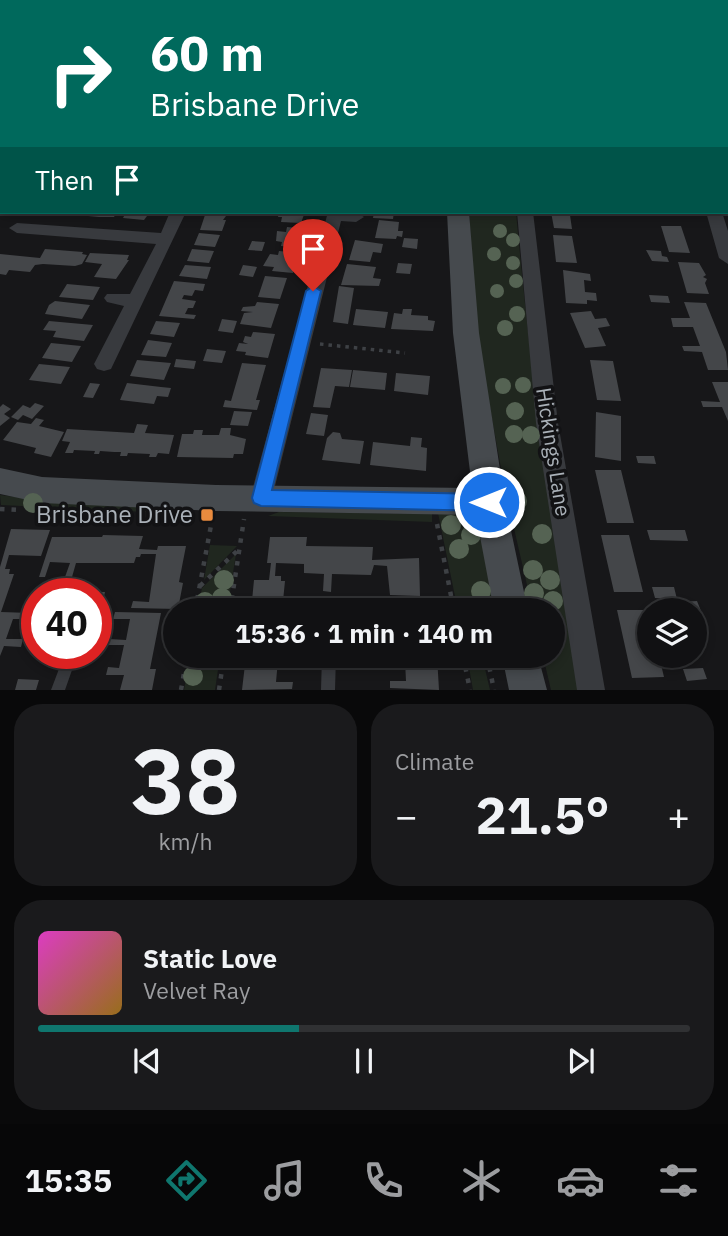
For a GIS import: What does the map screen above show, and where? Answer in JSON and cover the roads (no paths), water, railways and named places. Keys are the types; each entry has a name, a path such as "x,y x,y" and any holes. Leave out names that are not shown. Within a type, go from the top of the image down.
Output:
{"main road":[{"path":"489,502 508,598"},
{"path":"523,668 528,690"}],"street":[{"path":"104,364 167,239 176,214"},
{"path":"0,481 42,490 216,498 489,502 466,332 458,214"},
{"name":"Hickings Lane","path":"525,214 547,423 591,690"},
{"path":"715,214 728,258"},
{"path":"254,498 334,216 356,217"},
{"path":"17,228 167,239"},
{"path":"28,246 38,230"},
{"path":"113,298 135,300"}],"lane":[{"path":"328,690 329,668"},
{"path":"58,690 65,669"}],"place":[{"name":"Brisbane Drive","path":"207,515"}]}
